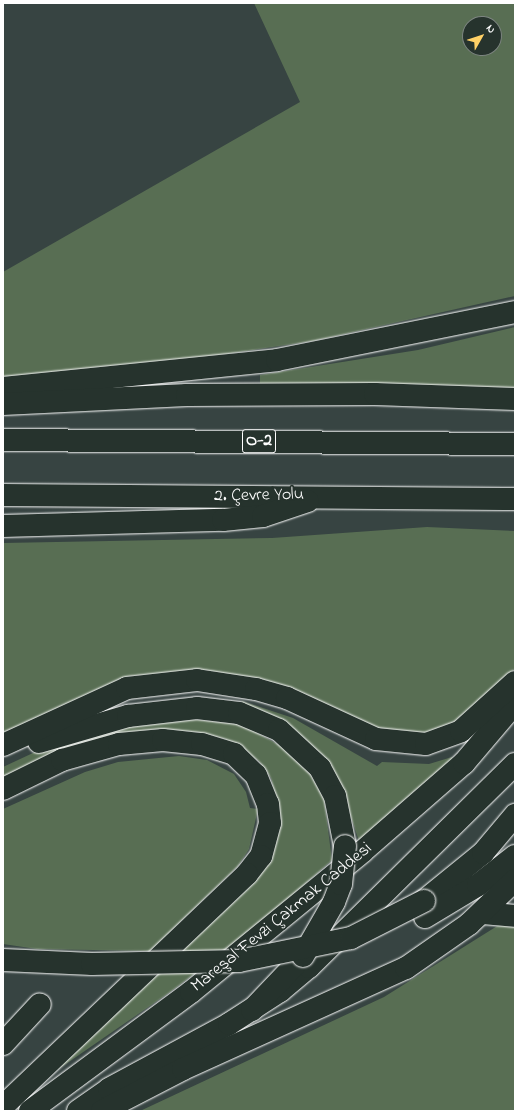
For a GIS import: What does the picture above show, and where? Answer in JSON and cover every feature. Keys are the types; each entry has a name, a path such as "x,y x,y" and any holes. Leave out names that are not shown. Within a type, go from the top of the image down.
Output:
{"main road":[{"path":"3,388 277,360 515,312"},
{"path":"3,404 187,395 375,394 515,399"},
{"name":"O-2","path":"3,440 515,444"},
{"name":"2. Çevre Yolu","path":"3,495 150,499 322,495 515,499"},
{"path":"3,526 223,520 263,516 322,495"},
{"path":"3,745 126,688 197,680 256,688 287,698 376,739 426,744 461,731 515,682"},
{"name":"Mareşal Fevzi Çakmak Caddesi","path":"30,1111 191,992 351,861 464,763 515,703"},
{"path":"3,759 68,731 128,716 197,708 239,713 278,730 320,768 338,808 345,846 340,884 334,902 310,947 252,1010"},
{"path":"3,789 62,760 119,744 163,740 202,744 234,754 256,775 268,804 270,823 261,856 247,874 3,1106"},
{"path":"78,1111 109,1088 252,1010 309,967 515,764"},
{"path":"424,909 483,853 515,814"},
{"path":"3,960 92,964 239,961 351,938 424,909 478,885 515,856"},
{"path":"102,1111 406,968 482,913 515,880"},
{"path":"482,913 515,916"},
{"path":"3,1044 40,1004"}],"green space":[{"path":"254,3 515,3 515,296 313,341 133,368 3,378 3,272 300,102"},
{"path":"515,327 515,390 260,387 260,375 418,350"},
{"path":"427,527 515,531 515,668 488,699 447,729 404,739 201,671 130,676 3,735 3,543 272,538"},
{"path":"242,701 293,718 377,766 382,762 429,764 452,757 453,763 359,841 348,808 241,706"},
{"path":"189,719 241,724 288,750 309,772 324,799 332,860 259,925 170,992 50,1075 253,884 271,860 280,816 271,778 259,761 225,739 196,732 154,730 3,777 3,767 48,746 119,725"},
{"path":"179,756 207,760 234,774 246,792 250,808 258,809 249,849 238,866 150,951 37,949 3,944 3,809 85,772 118,762"},
{"path":"515,907 515,1111 140,1111 384,997 502,923"}]}
